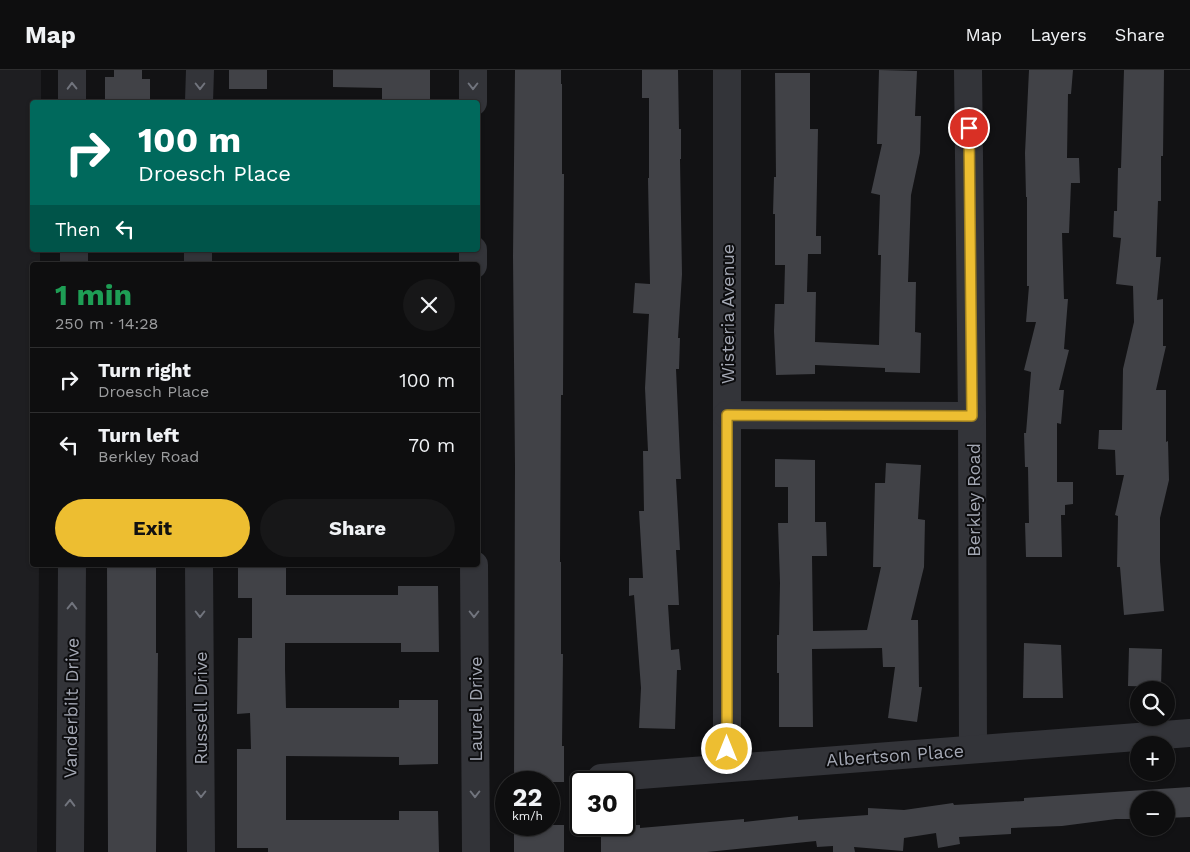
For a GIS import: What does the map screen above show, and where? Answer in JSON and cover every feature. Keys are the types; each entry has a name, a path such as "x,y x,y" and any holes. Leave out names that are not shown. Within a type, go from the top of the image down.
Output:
{"street":[{"path":"72,70 72,100"},
{"path":"200,70 200,100"},
{"path":"473,70 473,100"},
{"name":"Wisteria Avenue","path":"727,70 727,768"},
{"name":"Berkley Road","path":"968,70 973,749"},
{"path":"727,415 972,416"},
{"name":"Vanderbilt Drive","path":"70,852 72,567"},
{"name":"Russell Drive","path":"199,567 201,852"},
{"name":"Laurel Drive","path":"474,567 476,852"},
{"name":"Albertson Place","path":"635,775 1190,733"}],"shaded area":[{"path":"0,70 41,70 41,100 30,100 30,252 40,252 40,262 30,262 30,567 39,567 37,852 0,852"}],"building":[{"path":"114,70 142,70 142,79 150,79 150,100 105,100 105,77 114,77"},
{"path":"229,70 267,70 267,89 229,89"},
{"path":"333,70 430,70 430,100 382,100 382,88 333,87"},
{"path":"515,70 561,70 562,174 564,174 560,562 564,782 560,782 560,771 514,771 515,466 513,256"},
{"path":"642,70 678,70 679,129 681,129 682,274 678,338 680,338 679,369 676,369 681,479 676,479 680,550 676,550 679,605 668,605 671,650 679,649 681,670 677,670 675,729 639,728 641,688 634,595 629,596 629,578 643,578 639,511 644,511 643,451 648,451 645,388 649,314 633,313 635,283 650,284 649,98 642,98"},
{"path":"879,70 917,71 915,116 921,116 920,153 911,195 908,282 916,282 915,332 921,333 920,373 885,372 885,368 815,365 815,374 776,375 775,304 784,304 785,265 775,265 775,214 773,214 774,177 776,177 775,73 810,73 810,129 818,129 816,236 821,236 821,254 808,254 807,292 816,292 815,342 879,345 881,255 878,255 880,195 871,193 882,144 877,144"},
{"path":"1029,70 1073,70 1071,94 1068,94 1067,158 1079,158 1080,183 1071,183 1069,233 1062,233 1064,299 1068,299 1064,349 1069,350 1059,390 1064,390 1061,424 1057,423 1057,482 1073,482 1073,504 1065,505 1065,515 1061,515 1062,557 1026,557 1025,523 1029,523 1028,467 1025,467 1024,433 1026,433 1031,372 1024,370 1036,322 1026,322 1029,286 1027,286 1025,153"},
{"path":"1124,70 1164,70 1163,156 1161,156 1161,201 1158,201 1156,257 1161,257 1157,300 1163,299 1163,346 1166,346 1156,390 1166,390 1166,442 1168,441 1169,480 1160,518 1160,561 1164,611 1124,615 1120,567 1117,567 1118,516 1115,515 1124,475 1116,475 1115,450 1098,449 1099,430 1122,430 1123,369 1134,322 1133,286 1116,284 1121,238 1113,237 1114,211 1117,211 1118,168 1121,168"},
{"path":"775,459 815,460 815,522 826,522 827,556 812,556 813,631 867,630 881,567 873,567 875,483 885,483 886,463 921,465 918,519 925,520 924,567 911,620 918,620 919,687 922,687 917,722 888,718 895,667 883,667 882,648 812,649 813,727 779,727 779,673 777,673 780,583 778,523 788,523 788,487 775,487"},
{"path":"107,567 156,567 156,653 158,653 156,852 108,852"},
{"path":"286,567 286,595 398,595 398,586 438,586 439,652 401,652 401,643 285,643 285,669 286,708 399,708 399,700 438,700 438,764 399,765 399,757 286,756 286,820 399,820 399,811 438,811 439,852 268,852 268,848 237,848 237,749 251,749 250,713 237,714 238,638 252,638 252,598 238,598 238,568"},
{"path":"1024,643 1061,645 1063,698 1023,698"},
{"path":"1129,648 1162,649 1161,681 1130,681 1130,686 1128,686"},
{"path":"1190,787 1190,817 1175,818 1175,791 1130,791 1130,819 1062,826 1011,828 1011,834 959,837 960,844 938,848 936,833 904,838 903,851 854,847 855,852 833,852 833,846 817,847 816,841 707,852 601,852 601,836 635,836 635,825 640,825 640,828 744,819 744,822 798,816 798,820 868,815 868,808 904,810 953,803 954,805 1024,801 1024,798"},
{"path":"560,825 564,825 564,852 514,852 514,836 560,836"}],"route":[{"path":"727,749 727,415 972,416 969,128"}]}
